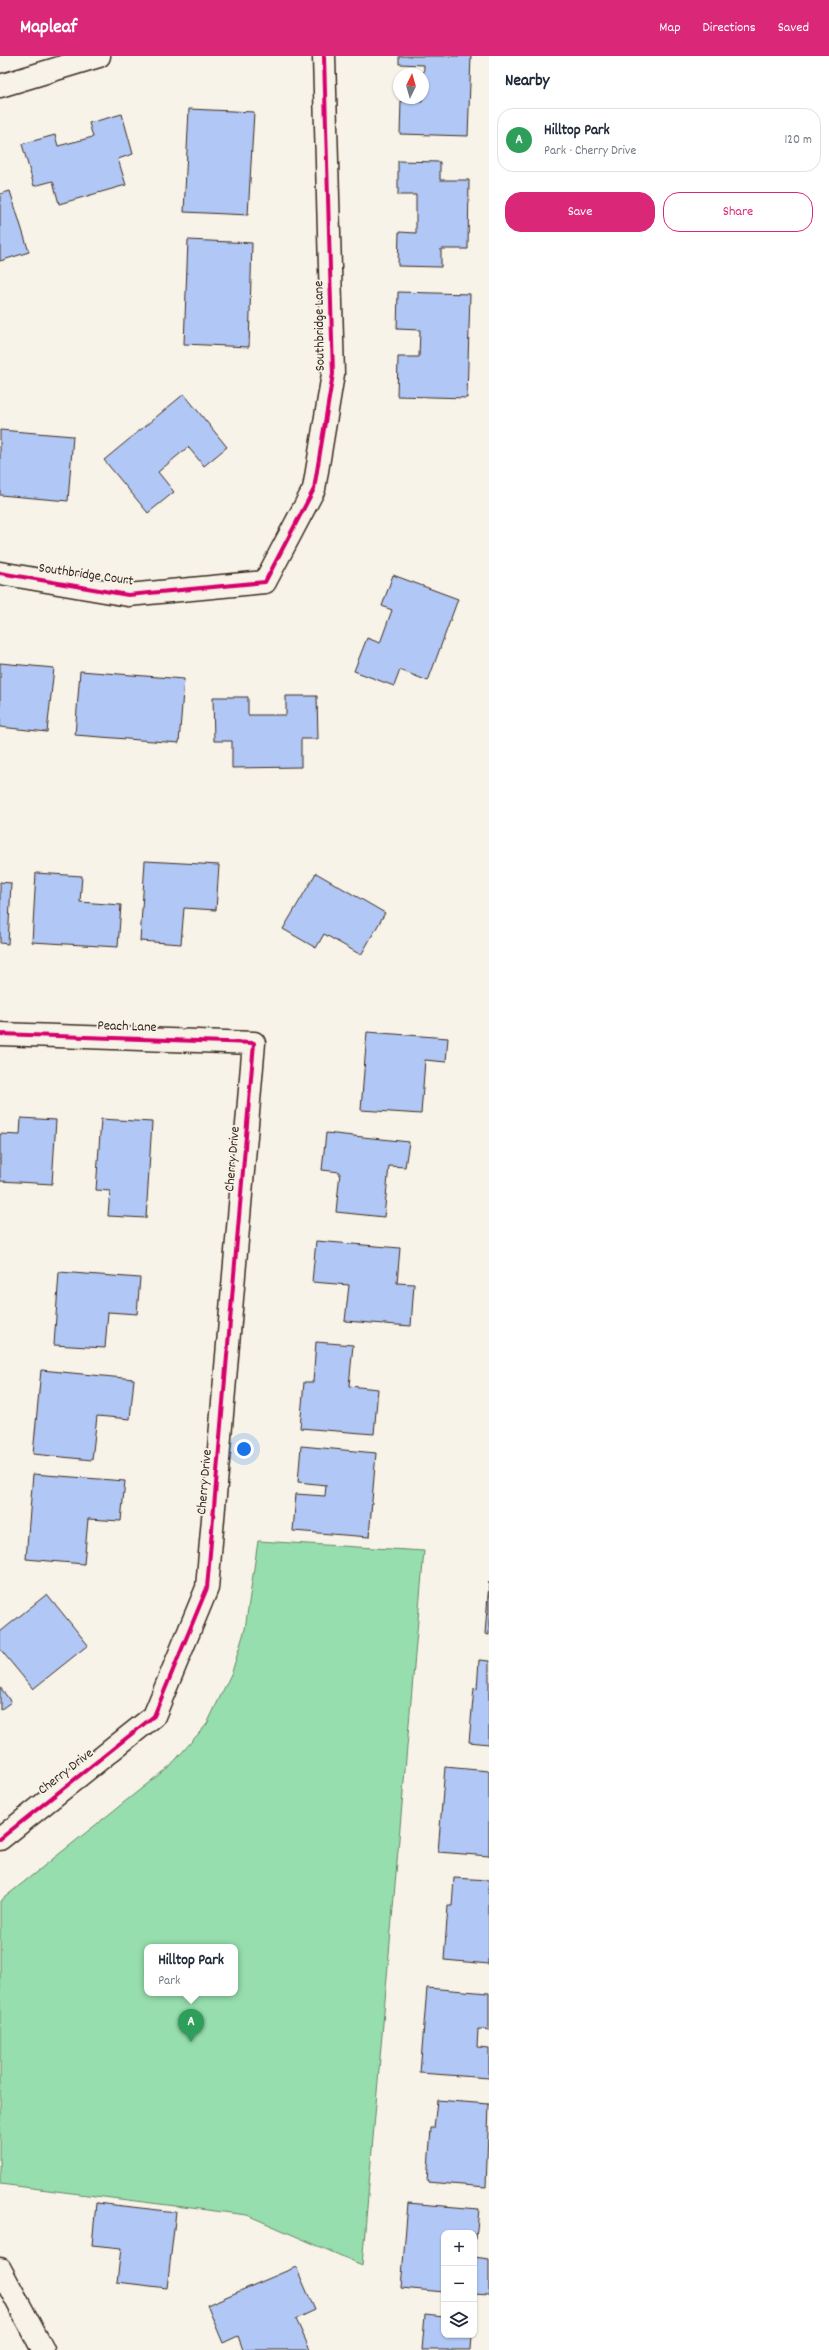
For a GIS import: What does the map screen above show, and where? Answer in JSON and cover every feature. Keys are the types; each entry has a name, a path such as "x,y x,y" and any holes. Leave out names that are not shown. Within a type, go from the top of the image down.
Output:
{"street":[{"path":"0,86 99,56"},
{"name":"Southbridge Lane","path":"265,582 314,489 333,374 324,56"},
{"name":"Southbridge Court","path":"0,573 128,595 265,582"},
{"name":"Peach Lane","path":"0,1034 254,1043"},
{"name":"Cherry Drive","path":"0,1839 154,1716 207,1588 254,1043"},
{"path":"0,2269 43,2350"}],"green space":[{"path":"258,1541 424,1551 362,2265 247,2215 0,2184 0,1901 171,1765 207,1724 232,1672 245,1629"}],"building":[{"path":"399,56 471,56 468,136 400,134 401,104 429,104 429,68 424,68 424,65 399,64"},
{"path":"189,109 254,112 248,215 184,212"},
{"path":"122,114 133,154 118,159 126,185 59,204 53,181 34,186 22,144 55,135 58,146 93,137 89,123"},
{"path":"398,161 440,162 440,180 469,180 468,249 441,249 441,267 398,266 399,232 416,233 416,195 398,195"},
{"path":"10,191 29,252 0,261 0,194"},
{"path":"188,240 252,243 249,347 184,344"},
{"path":"398,292 470,294 467,398 397,396 398,357 419,357 420,330 397,329"},
{"path":"184,394 227,447 204,466 188,447 158,472 174,492 148,513 104,460"},
{"path":"0,430 73,436 68,501 0,495"},
{"path":"393,575 458,599 428,681 400,670 394,686 354,671 367,638 380,643 392,610 382,606"},
{"path":"0,663 54,668 47,732 0,727"},
{"path":"80,671 184,679 179,743 75,735"},
{"path":"286,696 317,696 318,739 301,739 301,767 232,768 232,741 214,741 213,697 248,697 248,715 286,715"},
{"path":"145,861 219,865 216,910 184,908 181,944 140,941"},
{"path":"36,873 82,876 80,902 121,905 118,947 32,942"},
{"path":"316,873 385,913 361,955 324,934 316,948 283,929"},
{"path":"0,882 11,883 8,944 0,943"},
{"path":"367,1032 448,1038 446,1062 425,1060 421,1114 361,1110"},
{"path":"21,1118 56,1120 52,1184 0,1181 0,1134 20,1135"},
{"path":"101,1119 152,1122 146,1218 108,1216 110,1191 96,1190"},
{"path":"326,1133 409,1142 405,1167 389,1166 384,1217 336,1212 340,1172 322,1170"},
{"path":"316,1241 400,1248 397,1283 414,1284 411,1326 345,1321 349,1285 312,1282"},
{"path":"59,1272 140,1278 137,1314 108,1312 105,1348 54,1345"},
{"path":"316,1342 353,1345 349,1386 378,1389 374,1434 300,1428 304,1382 313,1382"},
{"path":"41,1370 134,1379 130,1419 97,1416 92,1460 33,1454"},
{"path":"301,1446 376,1453 369,1537 293,1531 296,1494 325,1496 326,1485 298,1482"},
{"path":"33,1474 125,1481 121,1521 88,1519 84,1564 26,1559"},
{"path":"489,1582 489,1635 485,1634"},
{"path":"47,1594 88,1645 33,1689 0,1649 0,1632"},
{"path":"479,1660 489,1661 489,1744 469,1742 474,1688 477,1689"},
{"path":"0,1687 11,1702 0,1710"},
{"path":"445,1767 489,1771 489,1856 438,1852"},
{"path":"454,1878 489,1880 489,1964 444,1960 448,1906 452,1906"},
{"path":"427,1988 489,1993 489,2030 478,2029 477,2047 489,2048 489,2078 420,2073"},
{"path":"437,2100 489,2104 486,2187 427,2182 431,2128 434,2128"},
{"path":"96,2203 176,2212 167,2288 117,2282 121,2248 92,2245"},
{"path":"408,2203 479,2209 477,2230 441,2230 441,2292 401,2288"},
{"path":"477,2257 489,2259 489,2295 477,2294"},
{"path":"296,2267 315,2310 296,2319 310,2350 243,2350 238,2336 223,2343 207,2305"},
{"path":"425,2315 441,2317 441,2338 472,2338 471,2350 422,2350"}],"cycle path":[{"path":"0,573 128,595 265,582 314,489 333,374 324,56"},
{"path":"0,1034 254,1043 207,1588 154,1716 0,1839"}],"place":[{"name":"Hilltop Park","path":"191,2042"}]}
